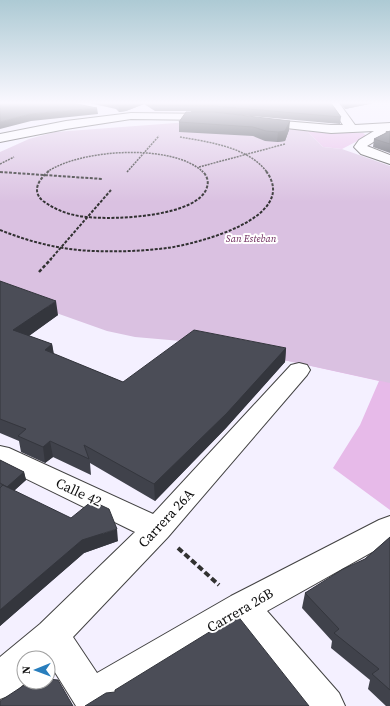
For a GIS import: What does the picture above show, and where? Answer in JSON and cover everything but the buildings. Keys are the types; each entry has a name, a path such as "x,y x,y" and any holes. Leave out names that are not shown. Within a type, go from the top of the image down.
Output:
{"street":[{"path":"0,138 10,136"},
{"path":"375,136 360,147 366,151 390,160"},
{"name":"Carrera 26A","path":"35,650 52,635 157,529 299,370"},
{"name":"Calle 42","path":"0,455 157,529"},
{"name":"Carrera 26B","path":"95,702 243,607 390,528"},
{"path":"243,607 326,706"},
{"path":"52,635 95,702"},
{"name":"Carrera 26A","path":"0,680 16,667"}],"path":[{"path":"127,172 159,136"},
{"path":"0,230 32,242 60,248 91,251 158,249 210,238 239,226 256,216 268,205 273,194 273,183 268,173 260,163 247,155 216,144 180,137"},
{"path":"198,167 286,144"},
{"path":"118,153 144,153 180,159 198,167 208,179 208,186 205,192 189,205 176,210 124,219 87,217 59,210 42,200 38,193 37,187 39,181 44,175 59,166 86,157 118,153"},
{"path":"0,164 17,155"},
{"path":"0,172 103,179"},
{"path":"39,272 111,190"},
{"path":"157,529 243,607"}],"shaded area":[{"path":"312,136 367,136 342,149 323,147"},
{"path":"390,252 390,510 333,468 360,425 379,381 247,352"}],"green space":[{"name":"San Esteban","path":"40,136 312,136 323,147 342,149 390,166 390,383 247,352 181,341 135,337 107,331 0,293 0,152 29,139"}]}
